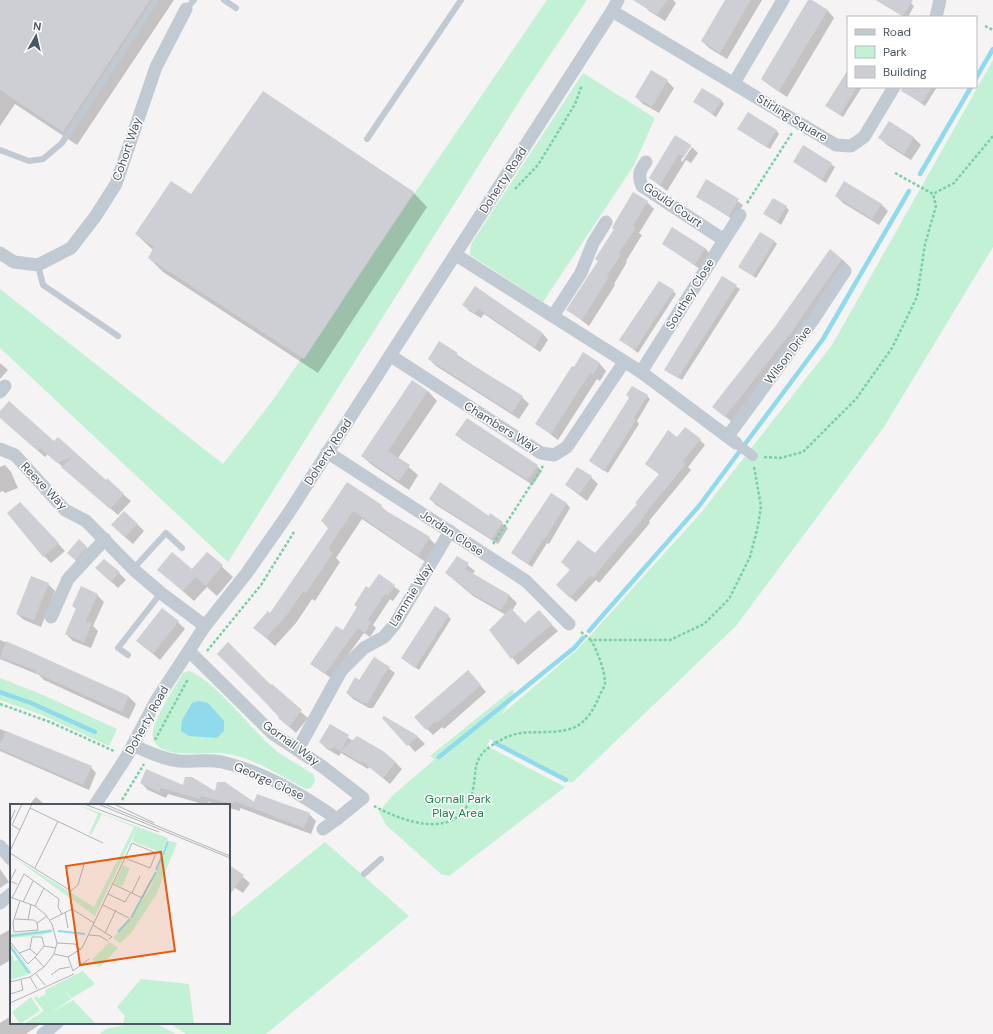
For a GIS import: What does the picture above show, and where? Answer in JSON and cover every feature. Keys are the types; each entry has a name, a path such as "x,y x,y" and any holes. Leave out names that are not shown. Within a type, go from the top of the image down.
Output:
{"street":[{"path":"734,82 783,0"},
{"path":"936,16 940,0"},
{"name":"Cohort Way","path":"38,266 71,248 95,217 116,184 156,67 190,4"},
{"name":"Stirling Square","path":"557,96 615,5 734,82 836,145 851,146 864,137 893,88"},
{"name":"Doherty Road","path":"96,804 130,751 157,699 205,626 246,574 288,514 557,96"},
{"name":"Gould Court","path":"646,162 640,170 639,179 642,186 724,240"},
{"name":"Southey Close","path":"641,372 743,211"},
{"path":"553,316 581,273 593,243 606,222"},
{"path":"0,253 14,262 38,266"},
{"path":"456,255 641,372 750,454"},
{"name":"Wilson Drive","path":"732,440 845,271"},
{"name":"Chambers Way","path":"391,356 541,453 554,455 567,447 624,362"},
{"name":"Reeve Way","path":"0,449 15,455 65,510 86,521 133,569 161,593 205,626"},
{"name":"Jordan Close","path":"327,452 526,582 569,624"},
{"name":"Lammie Way","path":"298,749 341,671 364,648 384,637 395,624 450,531"},
{"path":"51,617 68,579 105,539"},
{"name":"Gornall Way","path":"189,651 272,733 298,749 363,798"},
{"name":"George Close","path":"130,751 151,754 178,761 220,761 244,768 306,797 337,819"},
{"path":"323,829 363,798"},
{"path":"0,846 10,858"},
{"path":"0,902 10,895"},
{"path":"42,1034 56,1024"}],"lane":[{"path":"0,150 29,161 43,159 62,143 156,0"},
{"path":"224,0 236,8"},
{"path":"367,139 461,0"},
{"path":"38,266 43,285 118,336"},
{"path":"133,569 166,533 182,548"},
{"path":"128,654 118,648 161,593"},
{"path":"364,874 381,859"}],"path":[{"path":"985,26 993,30"},
{"path":"743,211 799,122"},
{"path":"933,194 954,183 993,136"},
{"path":"591,640 670,640 704,624 729,599 750,557 758,526 761,506 750,454 780,458 803,452 856,398 892,348 917,297 924,244 936,206 933,194 895,173"},
{"path":"486,555 548,458 541,453"},
{"path":"363,798 395,817 412,822 442,824 458,818 466,806 473,789 477,762 490,747 504,738 520,732 567,730 584,722 595,708 605,683 598,653 591,640 580,631"},
{"path":"0,704 130,751"}],"green space":[{"path":"547,0 587,0 525,92 228,562 0,348 0,289 223,464 273,400"},
{"name":"Gornall Park Play Area","path":"993,60 993,247 884,427 736,626 572,783 490,739 487,746 565,787 449,876 441,874 386,825 379,812 393,795 435,759 430,756 513,689 514,697 501,715 578,649 700,514 832,345"},
{"path":"583,73 655,118 634,165 543,302 470,255 471,244"},
{"path":"189,671 199,676 220,694 278,752 314,775 315,781 311,788 306,789 264,766 241,757 219,753 193,754 172,752 157,745 153,738 155,724 169,696 183,673"},
{"path":"0,678 43,695 117,729 109,746 42,715 0,700"},
{"path":"325,842 409,916 266,1034 186,1034 171,1024 230,1024 230,918"},
{"path":"130,1024 157,1024 176,1034 100,1034 106,1029"}],"water":[{"path":"199,701 208,703 224,721 224,731 217,738 189,736 181,731 182,720 192,703"}],"building":[{"path":"0,0 150,0 63,132 0,90"},
{"path":"633,0 667,0 657,15"},
{"path":"725,0 751,0 720,53 701,41"},
{"path":"808,0 812,0 828,10 779,91 761,79"},
{"path":"877,0 913,0 903,16"},
{"path":"651,70 668,80 652,107 635,97"},
{"path":"847,72 847,88 856,88 840,115 825,106"},
{"path":"702,88 722,100 713,114 693,102"},
{"path":"902,88 931,88 922,103 901,91"},
{"path":"263,91 414,192 304,359 148,258 154,247 135,234 171,181 191,194"},
{"path":"748,112 777,130 766,147 737,129"},
{"path":"889,121 914,137 904,154 878,138"},
{"path":"675,135 691,145 684,157 679,154 660,185 649,178"},
{"path":"803,145 832,163 822,180 793,162"},
{"path":"706,179 739,199 729,216 696,197"},
{"path":"844,181 882,204 872,219 835,196"},
{"path":"633,192 648,201 633,226 636,228 619,253 621,255 607,276 609,277 582,320 566,310 598,261 595,259 614,229 612,228 614,224"},
{"path":"773,198 787,206 777,222 763,214"},
{"path":"672,227 705,248 695,265 662,244"},
{"path":"760,232 775,241 753,276 738,267"},
{"path":"830,249 842,259 793,330 725,417 712,407 777,324"},
{"path":"722,276 737,285 678,378 664,370"},
{"path":"659,281 674,290 635,350 619,340"},
{"path":"475,286 543,333 535,347 478,309 475,314 462,305"},
{"path":"439,341 458,353 456,355 523,396 512,413 428,359"},
{"path":"583,352 600,363 593,375 590,373 551,434 535,424 572,366 574,367"},
{"path":"412,380 428,391 388,451 410,465 399,481 361,456"},
{"path":"632,386 648,395 634,418 636,420 604,471 589,461 629,398 626,395"},
{"path":"9,401 54,441 58,437 124,494 110,509 61,467 72,457 57,463 40,448 38,451 0,418 0,411"},
{"path":"467,418 538,465 528,480 455,435"},
{"path":"685,427 701,439 683,461 686,464 593,578 590,576 570,598 556,585 570,570 561,562 578,540 595,553 637,504 635,503 659,474 645,464 668,430 677,437"},
{"path":"577,467 592,476 580,494 565,485"},
{"path":"347,482 382,505 380,507 430,537 418,556 353,511 328,549 333,553 306,593 303,591 288,614 266,638 253,628 268,611 270,613 329,527 321,521"},
{"path":"440,482 489,516 490,513 503,522 492,539 429,499"},
{"path":"551,493 567,503 528,564 511,553"},
{"path":"20,502 59,543 43,557 7,513"},
{"path":"124,511 138,524 125,537 111,525"},
{"path":"79,539 87,547 75,560 67,553"},
{"path":"172,552 192,569 207,552 223,565 206,586 196,577 183,591 157,570"},
{"path":"457,556 469,563 465,569 510,595 501,610 465,590 466,588 445,573"},
{"path":"104,559 120,572 111,582 95,568"},
{"path":"379,574 395,585 388,596 385,594 368,620 371,622 365,633 358,628 325,674 310,664 336,626 343,630 357,607 354,605 366,586 369,588"},
{"path":"31,576 49,583 34,620 16,614"},
{"path":"81,586 98,594 86,621 92,623 84,642 65,634 76,608 72,606"},
{"path":"435,606 449,615 415,668 401,658"},
{"path":"162,608 179,621 153,654 136,641"},
{"path":"511,608 525,623 539,610 552,624 511,659 489,630"},
{"path":"6,641 129,696 122,712 36,673 37,671 0,657"},
{"path":"228,642 271,685 272,684 302,710 289,727 278,718 279,717 260,697 217,654"},
{"path":"374,657 390,667 383,676 368,703 363,703 346,693 355,677 359,680"},
{"path":"468,670 481,685 437,723 436,721 426,730 414,717"},
{"path":"384,716 418,736 407,746 382,718"},
{"path":"330,724 349,735 341,751 333,747 331,750 319,742"},
{"path":"6,731 92,766 83,785 0,749 0,744"},
{"path":"357,736 383,751 396,762 383,778 362,761 361,763 341,751"},
{"path":"146,769 183,785 185,777 192,777 215,791 217,782 225,782 254,802 257,794 310,813 304,828 234,801 233,804 201,796 200,799 161,788 159,792 140,783"},
{"path":"230,866 244,875 230,895"}],"waterway":[{"path":"977,76 993,49"},
{"path":"920,174 970,88"},
{"path":"589,631 699,506 823,339 909,191"},
{"path":"439,757 574,648 583,638"},
{"path":"0,692 31,703 95,732"},
{"path":"495,743 566,780"}]}
